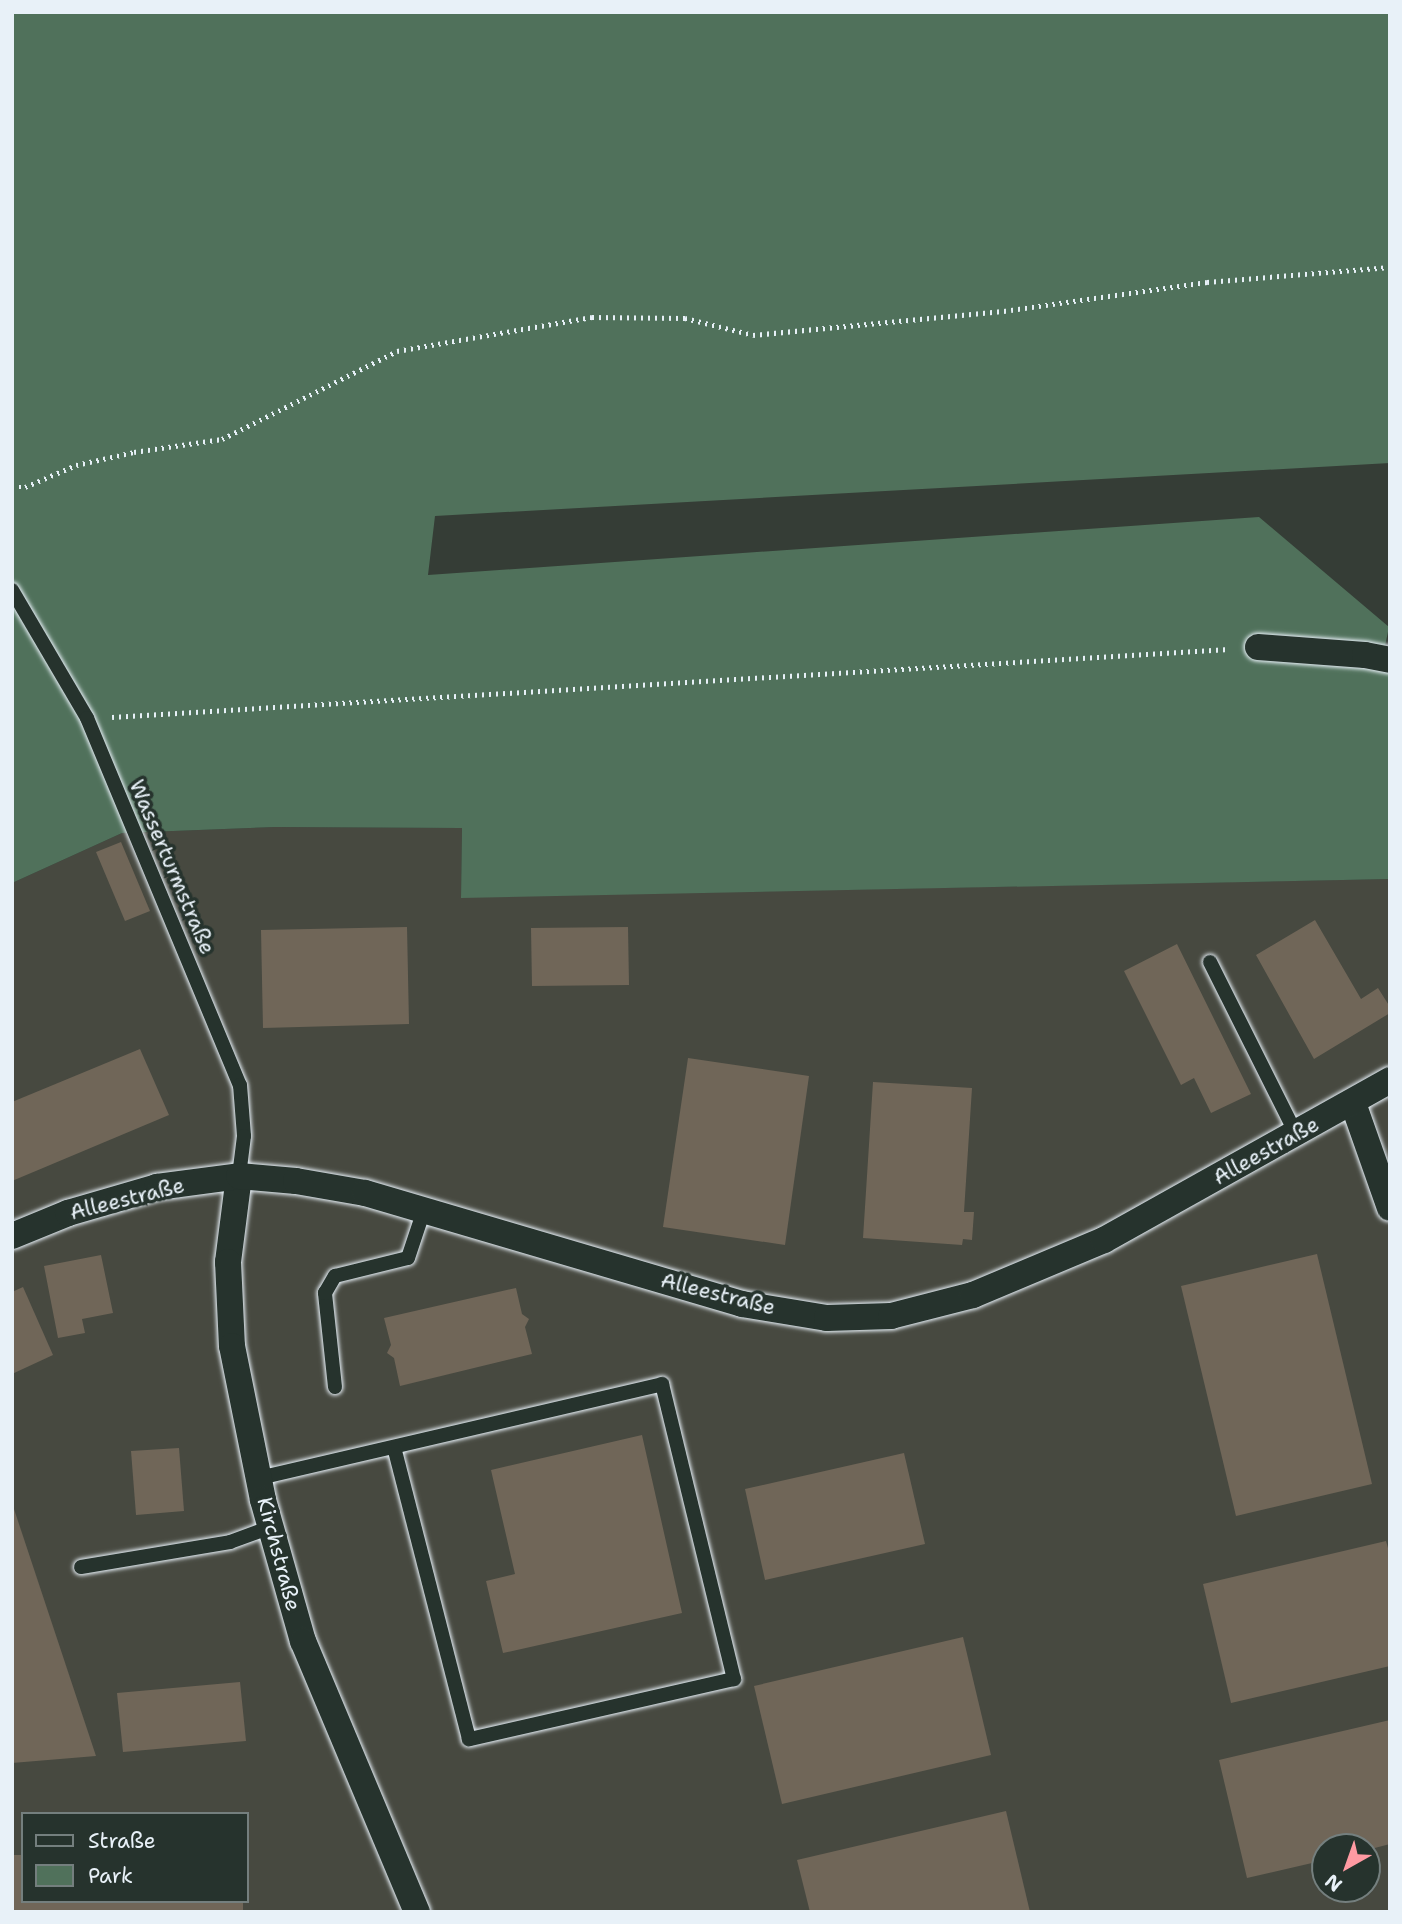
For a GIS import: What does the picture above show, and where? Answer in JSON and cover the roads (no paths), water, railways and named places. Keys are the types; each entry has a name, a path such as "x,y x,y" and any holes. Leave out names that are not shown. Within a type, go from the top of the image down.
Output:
{"street":[{"path":"1258,647 1365,654 1390,660"},
{"name":"Alleestraße","path":"12,1236 68,1213 158,1187 239,1176 296,1181 354,1191 424,1210 742,1304 827,1318 891,1317 973,1295 1104,1240 1390,1080"},
{"path":"1353,1103 1390,1208"},
{"name":"Kirchstraße","path":"239,1176 228,1262 232,1346 259,1478 303,1641 417,1912"}],"lane":[{"name":"Wasserturmstraße","path":"12,590 87,718 240,1085 244,1136 239,1176"},
{"path":"1209,962 1296,1134"},
{"path":"335,1387 325,1293 335,1276 408,1258 424,1210"},
{"path":"259,1478 662,1384 734,1679 469,1739 394,1447"},
{"path":"81,1567 230,1542 271,1527"}]}
